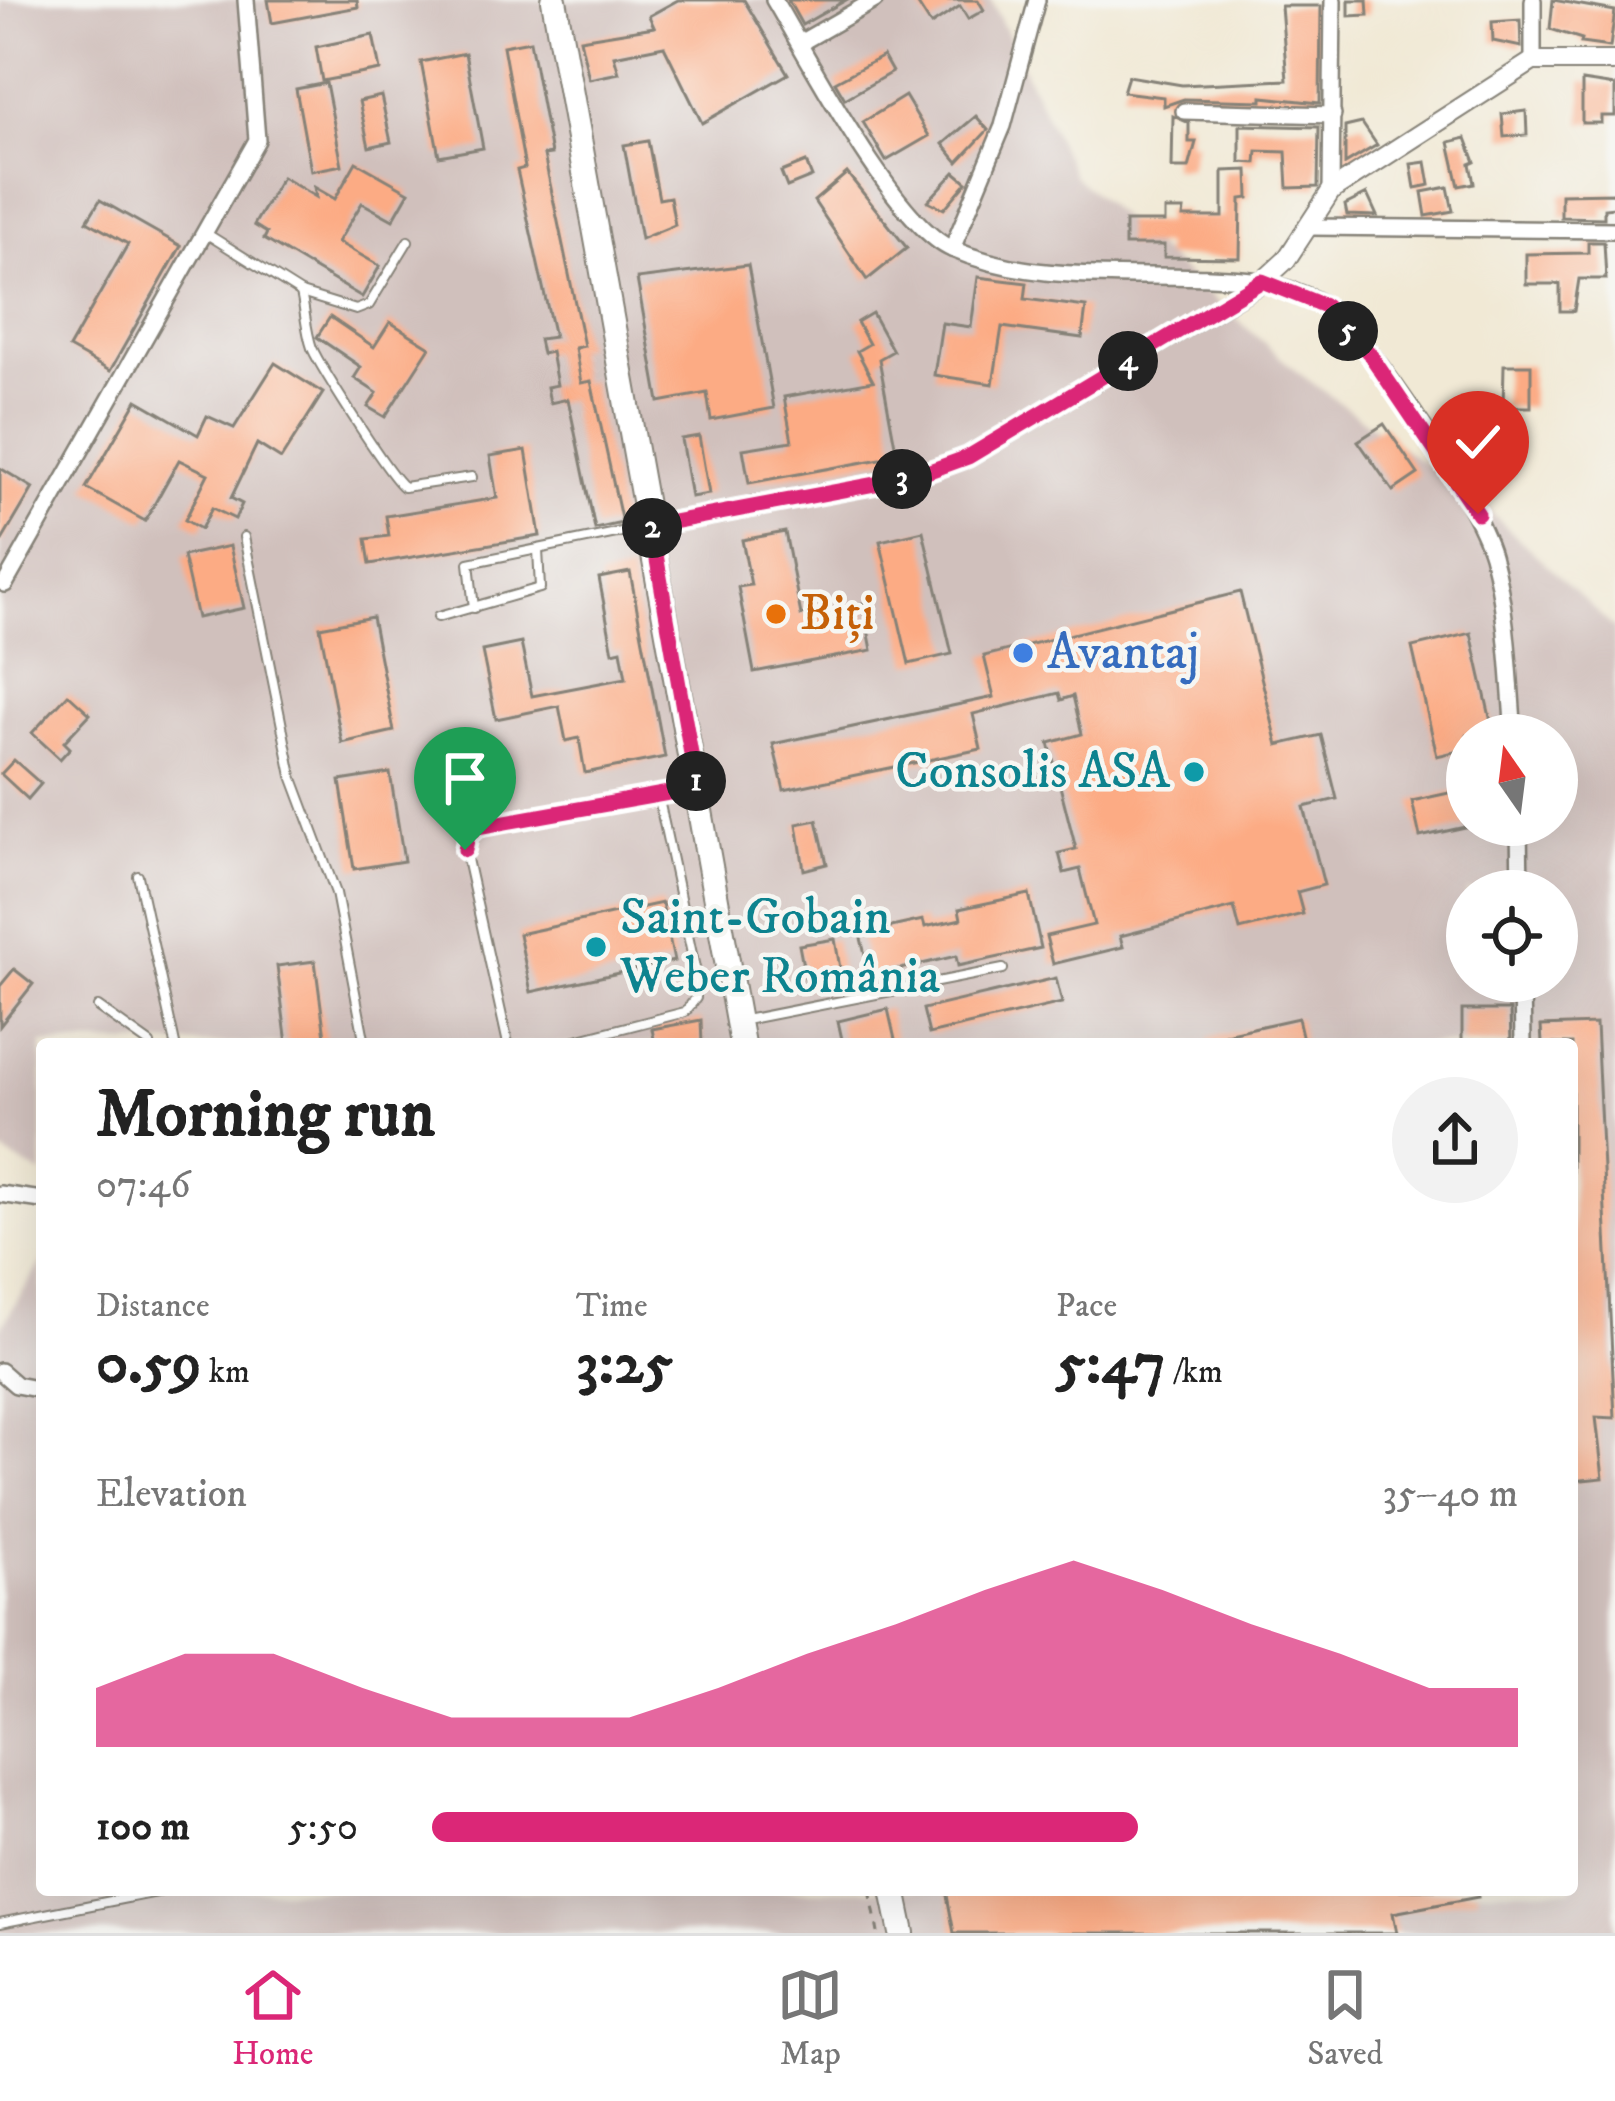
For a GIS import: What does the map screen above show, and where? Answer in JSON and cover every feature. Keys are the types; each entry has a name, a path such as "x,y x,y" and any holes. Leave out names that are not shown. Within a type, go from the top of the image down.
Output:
{"main road":[{"path":"554,0 740,1033"},
{"path":"894,1896 902,1933"}],"street":[{"path":"3,587 257,140 246,0"},
{"path":"774,0 872,161 919,223 952,249 1030,267 1262,281 1325,306 1369,353 1478,514 1501,596 1512,714"},
{"path":"800,43 875,0"},
{"path":"952,249 1003,126 1036,0"},
{"path":"1331,191 1333,0"},
{"path":"1533,0 1533,62"},
{"path":"651,526 913,477 968,457 1262,281 1310,226 1331,191 1533,62 1615,62"},
{"path":"1184,111 1333,115"},
{"path":"1310,226 1615,230"},
{"path":"1522,1002 1523,1038"},
{"path":"0,1194 36,1199"},
{"path":"0,1371 16,1385 36,1389"}],"lane":[{"path":"206,233 302,292 356,310 368,305 408,241"},
{"path":"302,292 310,343 391,478 404,487 472,477"},
{"path":"474,608 469,563 651,526"},
{"path":"244,537 292,776 336,893 364,1038"},
{"path":"438,617 540,588 538,550"},
{"path":"507,1038 465,850 468,835 477,827 697,788"},
{"path":"583,1038 685,1012 696,998 658,795"},
{"path":"138,876 174,1038"},
{"path":"740,1033 1003,969"},
{"path":"98,1006 143,1038"},
{"path":"0,1923 137,1896"}],"path":[{"path":"871,1896 878,1933"}],"shaded area":[{"path":"0,0 991,0 1074,176 1296,371 1489,511 1615,629 1615,1933 0,1933 0,1329 36,1271 36,1896 1578,1896 1578,1038 36,1038 36,1172 0,1151"}],"building":[{"path":"268,0 357,0 358,7 272,23"},
{"path":"678,0 744,0 788,74 702,123 664,46 614,56 619,73 589,79 580,39 654,27 649,16"},
{"path":"788,0 846,0 802,25"},
{"path":"915,0 978,0 984,10 968,19 960,6 931,25"},
{"path":"1349,0 1367,0 1368,15 1349,16"},
{"path":"1553,0 1615,11 1610,47 1581,43 1582,39 1550,29"},
{"path":"1281,6 1321,6 1320,103 1262,97 1262,101 1184,99 1164,106 1164,97 1123,92 1128,76 1182,85 1287,80"},
{"path":"1520,20 1521,47 1493,41 1492,22"},
{"path":"373,35 380,70 322,81 316,47"},
{"path":"530,41 551,154 544,155 584,346 575,348 581,383 591,381 622,523 595,529 568,399 550,403 547,387 557,385 551,352 542,354 539,339 554,337 517,170 525,168 503,46"},
{"path":"465,53 483,148 439,156 421,62"},
{"path":"883,56 892,72 845,99 835,82"},
{"path":"1582,81 1615,86 1615,116 1601,116 1601,123 1582,123"},
{"path":"326,83 342,165 311,171 296,89"},
{"path":"381,96 391,142 369,147 359,101"},
{"path":"905,96 929,136 886,161 863,122"},
{"path":"1526,111 1527,135 1504,137 1502,114"},
{"path":"976,116 988,130 958,162 943,144"},
{"path":"1173,116 1189,123 1189,142 1196,142 1189,168 1172,168"},
{"path":"1362,123 1377,145 1345,164 1345,127"},
{"path":"1240,125 1319,127 1318,187 1288,188 1286,152 1257,151 1256,163 1240,162"},
{"path":"1466,138 1475,162 1470,164 1474,183 1459,186 1449,142"},
{"path":"648,141 659,199 670,197 675,225 641,239 624,145"},
{"path":"356,162 409,192 393,220 362,203 338,242 380,266 362,297 264,239 267,233 254,225 282,177 316,197 314,187 335,199"},
{"path":"806,162 812,177 787,187 781,172"},
{"path":"1426,162 1430,185 1415,188 1411,164"},
{"path":"1248,170 1249,198 1241,199 1240,258 1164,257 1164,245 1125,245 1125,222 1165,222 1165,210 1184,210 1183,217 1223,217 1223,171"},
{"path":"955,172 967,182 944,209 928,201"},
{"path":"847,173 907,248 867,280 814,201"},
{"path":"1448,187 1453,211 1426,216 1422,192"},
{"path":"1615,193 1615,207 1604,208 1604,218 1561,217 1561,194"},
{"path":"1367,194 1377,216 1347,215 1345,205"},
{"path":"100,200 181,246 110,371 69,348 128,244 87,221"},
{"path":"1588,242 1604,242 1606,279 1579,279 1574,311 1560,311 1560,284 1526,284 1526,254 1588,253"},
{"path":"748,265 774,408 711,420 707,393 659,402 637,279"},
{"path":"978,277 1027,283 1025,299 1086,307 1082,338 1002,327 993,384 934,375 942,323 971,327"},
{"path":"872,313 893,351 879,359 897,456 749,483 743,449 792,441 784,397 873,381 857,351 869,344 857,322"},
{"path":"330,317 374,347 390,322 430,347 385,417 368,407 377,393 354,378 361,367 317,337"},
{"path":"275,363 323,393 281,459 257,444 231,498 242,504 235,519 212,508 201,529 185,520 208,474 179,460 145,521 86,488 137,400 198,435 207,416 234,428"},
{"path":"1504,365 1531,365 1531,407 1503,407"},
{"path":"1384,424 1418,474 1393,491 1358,441"},
{"path":"699,436 709,494 691,497 681,439"},
{"path":"526,450 540,536 370,564 366,539 389,536 386,516 497,498 490,456"},
{"path":"0,468 33,488 0,544"},
{"path":"923,531 952,654 909,664 880,541"},
{"path":"785,532 801,615 863,603 872,650 754,672 738,587 751,585 742,540"},
{"path":"230,546 244,608 197,618 183,556"},
{"path":"630,572 665,757 585,773 579,738 566,741 559,706 496,719 482,651 521,643 532,696 626,678 621,650 613,652 599,578"},
{"name":"Consolis ASA","path":"1240,592 1278,745 1321,735 1337,799 1304,807 1324,885 1297,892 1303,914 1240,930 1234,907 1120,936 1123,947 1053,964 1046,936 1094,925 1080,869 1064,873 1059,853 1076,849 1049,743 1082,734 1073,696 1061,700 1059,693 973,714 981,749 784,790 773,744 994,697 984,656"},
{"path":"372,617 394,731 342,743 320,627"},
{"path":"1471,633 1489,714 1446,714 1446,754 1437,756 1412,647"},
{"path":"68,694 90,714 64,742 70,748 60,759 32,733"},
{"path":"14,760 41,784 28,799 1,774"},
{"path":"390,773 404,861 354,869 340,781"},
{"path":"1446,794 1446,831 1420,837 1412,801"},
{"path":"817,820 827,864 804,870 797,824"},
{"path":"1029,894 1041,948 958,966 956,956 870,976 860,934 923,920 925,927 961,919 959,909"},
{"name":"Saint-Gobain Weber România","path":"662,903 674,961 531,992 519,934"},
{"path":"835,939 842,980 807,987 799,945"},
{"path":"315,961 325,1038 286,1038 277,966"},
{"path":"14,969 33,984 0,1026 0,986"},
{"path":"1056,978 1062,1003 929,1034 923,1009"},
{"path":"888,1009 895,1038 842,1038 838,1021"},
{"path":"1462,1010 1510,1010 1511,1038 1462,1038"},
{"path":"1298,1018 1303,1038 1208,1038"},
{"path":"701,1020 702,1038 654,1038 652,1029"},
{"path":"1596,1024 1615,1418 1596,1417 1603,1478 1578,1480 1578,1038 1542,1038 1541,1026"},
{"path":"947,1896 1478,1897 1393,1913 1397,1933 954,1933"}],"place":[{"name":"Biți","path":"776,614"},
{"name":"Avantaj","path":"1023,653"},
{"name":"Consolis ASA","path":"1194,772"},
{"name":"Saint-Gobain Weber România","path":"596,947"}],"route":[{"path":"465,850 468,835 477,827 697,788 651,526 913,477 968,457 1262,281 1325,306 1369,353 1478,514"}]}
